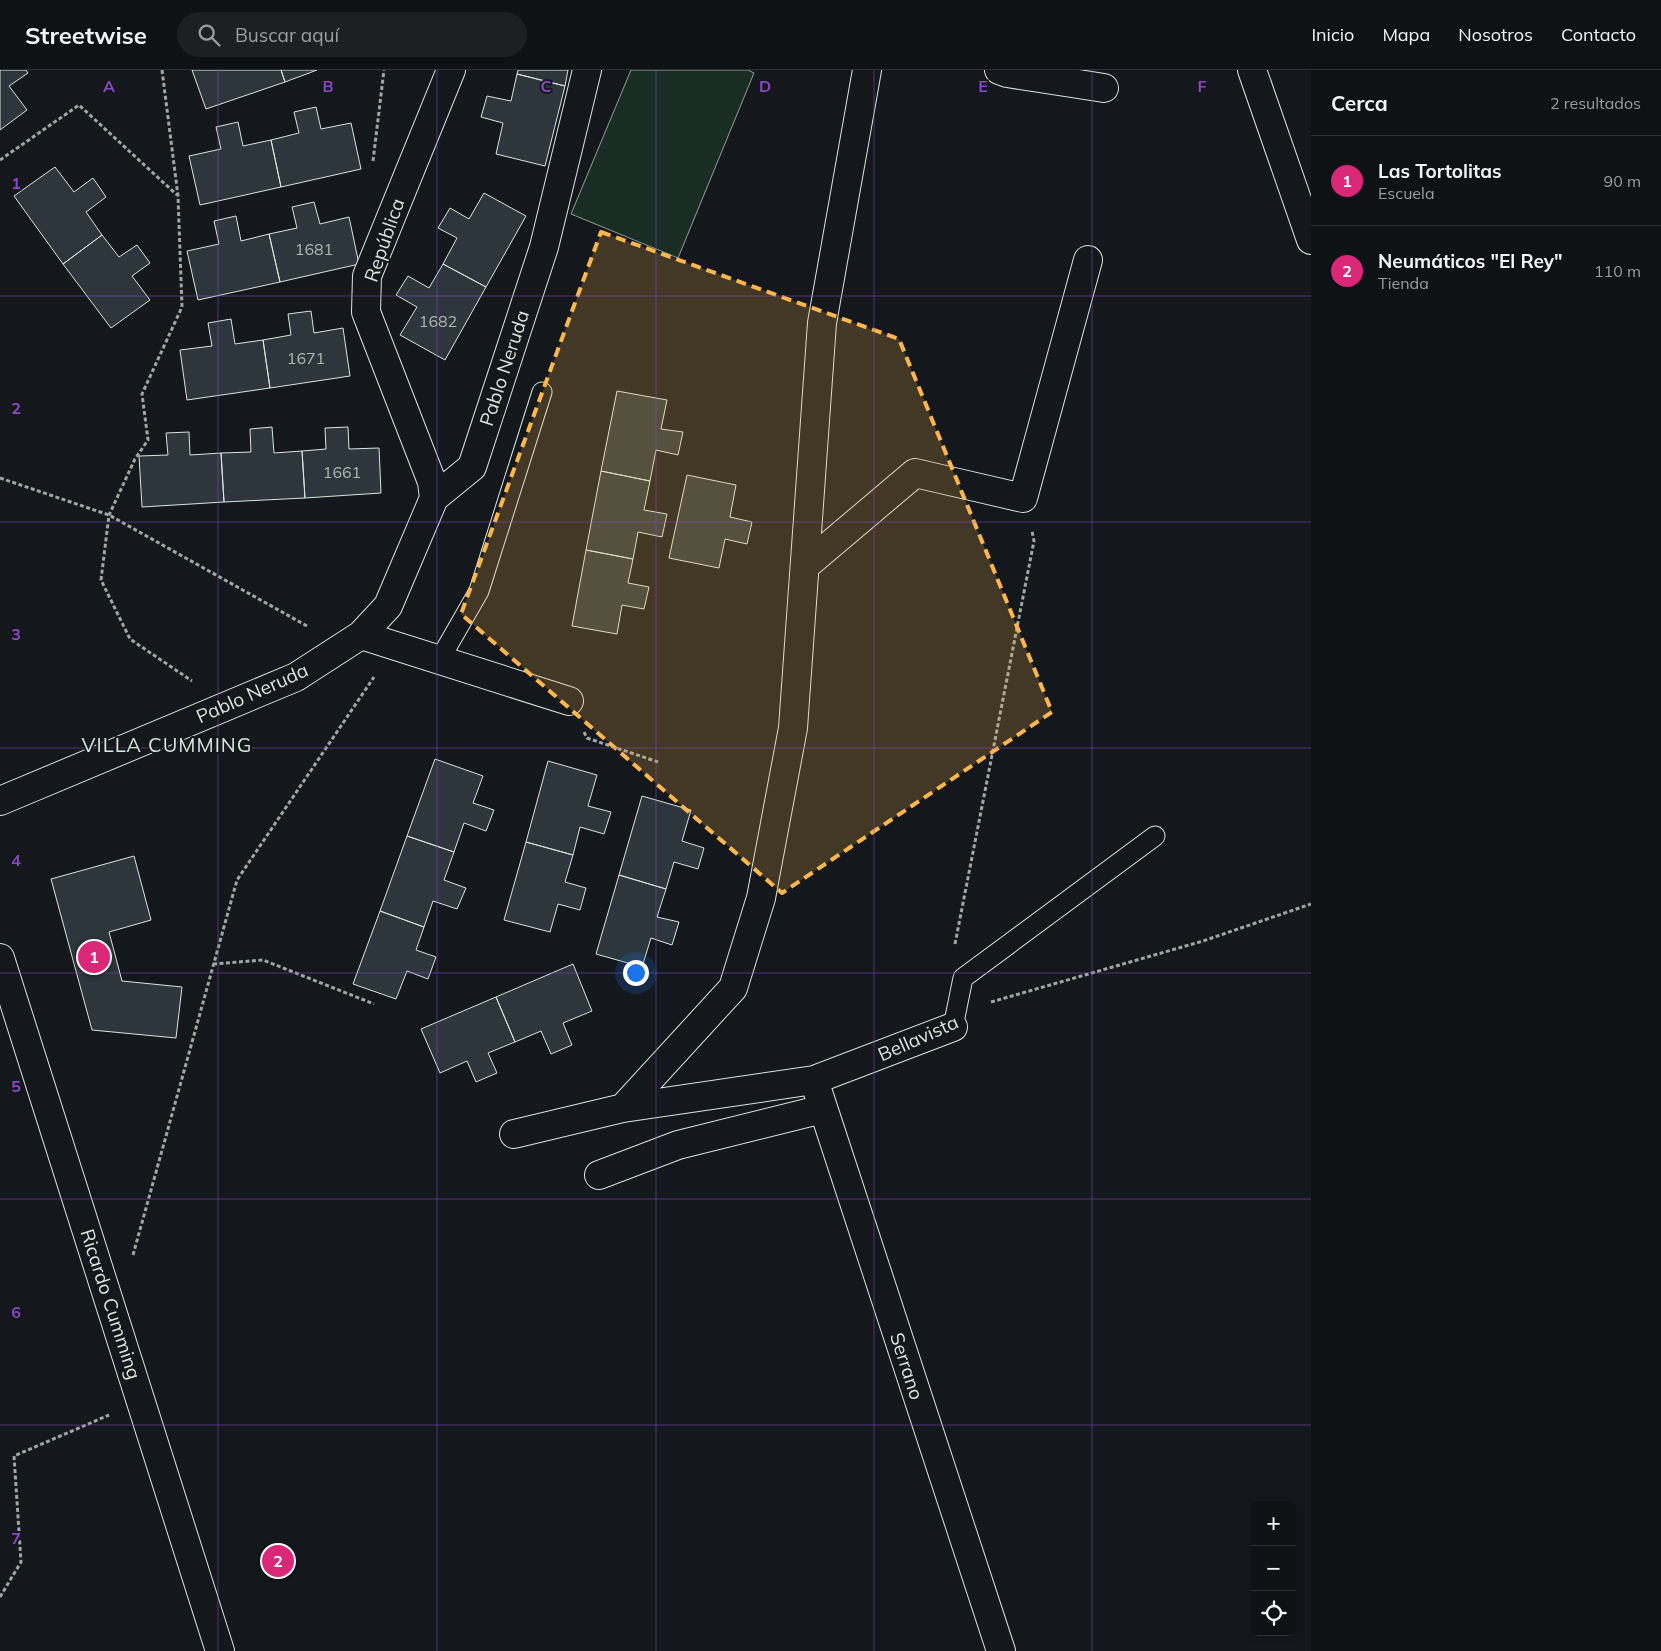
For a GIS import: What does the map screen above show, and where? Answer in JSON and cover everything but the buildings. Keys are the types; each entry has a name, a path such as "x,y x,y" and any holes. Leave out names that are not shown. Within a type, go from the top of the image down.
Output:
{"street":[{"name":"República","path":"434,498 432,482 366,312 367,276 451,70"},
{"name":"Pablo Neruda","path":"0,801 296,676 361,635 388,606 434,498 472,467 544,247 587,70"},
{"path":"623,1108 733,988 762,898 793,728 822,323 867,70"},
{"path":"999,70 1007,74 1104,88"},
{"path":"1252,70 1306,208 1311,240"},
{"path":"805,566 915,473 1023,498 1088,260"},
{"path":"361,635 569,701"},
{"name":"Ricardo Cumming","path":"0,958 220,1651"},
{"name":"Bellavista","path":"514,1134 623,1108 814,1080 953,1027"},
{"name":"Serrano","path":"814,1080 1001,1651"},
{"path":"600,1175 678,1146 823,1109"}],"lane":[{"path":"440,659 479,591 542,392"},
{"path":"953,1027 963,978 1155,836"}],"path":[{"path":"162,70 178,196 182,307 142,394 148,440 135,459 109,515 101,580 130,639 228,705"},
{"path":"0,160 79,105 178,196"},
{"path":"0,478 109,515 308,626 361,635"},
{"path":"963,978 954,949 1034,540 1023,498"},
{"path":"131,1261 237,880 396,645"},
{"path":"569,701 587,738 658,762"},
{"name":"Bellavista","path":"953,1027 982,1004 1203,941 1311,904"},
{"path":"213,964 263,960 374,1004"},
{"path":"0,1597 21,1562 14,1456 142,1401"}],"highlighted area":[{"path":"601,232 899,339 1052,712 782,893 461,614"}],"green space":[{"path":"631,70 748,70 754,73 678,258 571,214"}],"place":[{"name":"Las Tortolitas","path":"94,957"},
{"name":"Neumáticos \"El Rey\"","path":"278,1561"}],"district":[{"name":"VILLA CUMMING","path":"167,744"}]}
